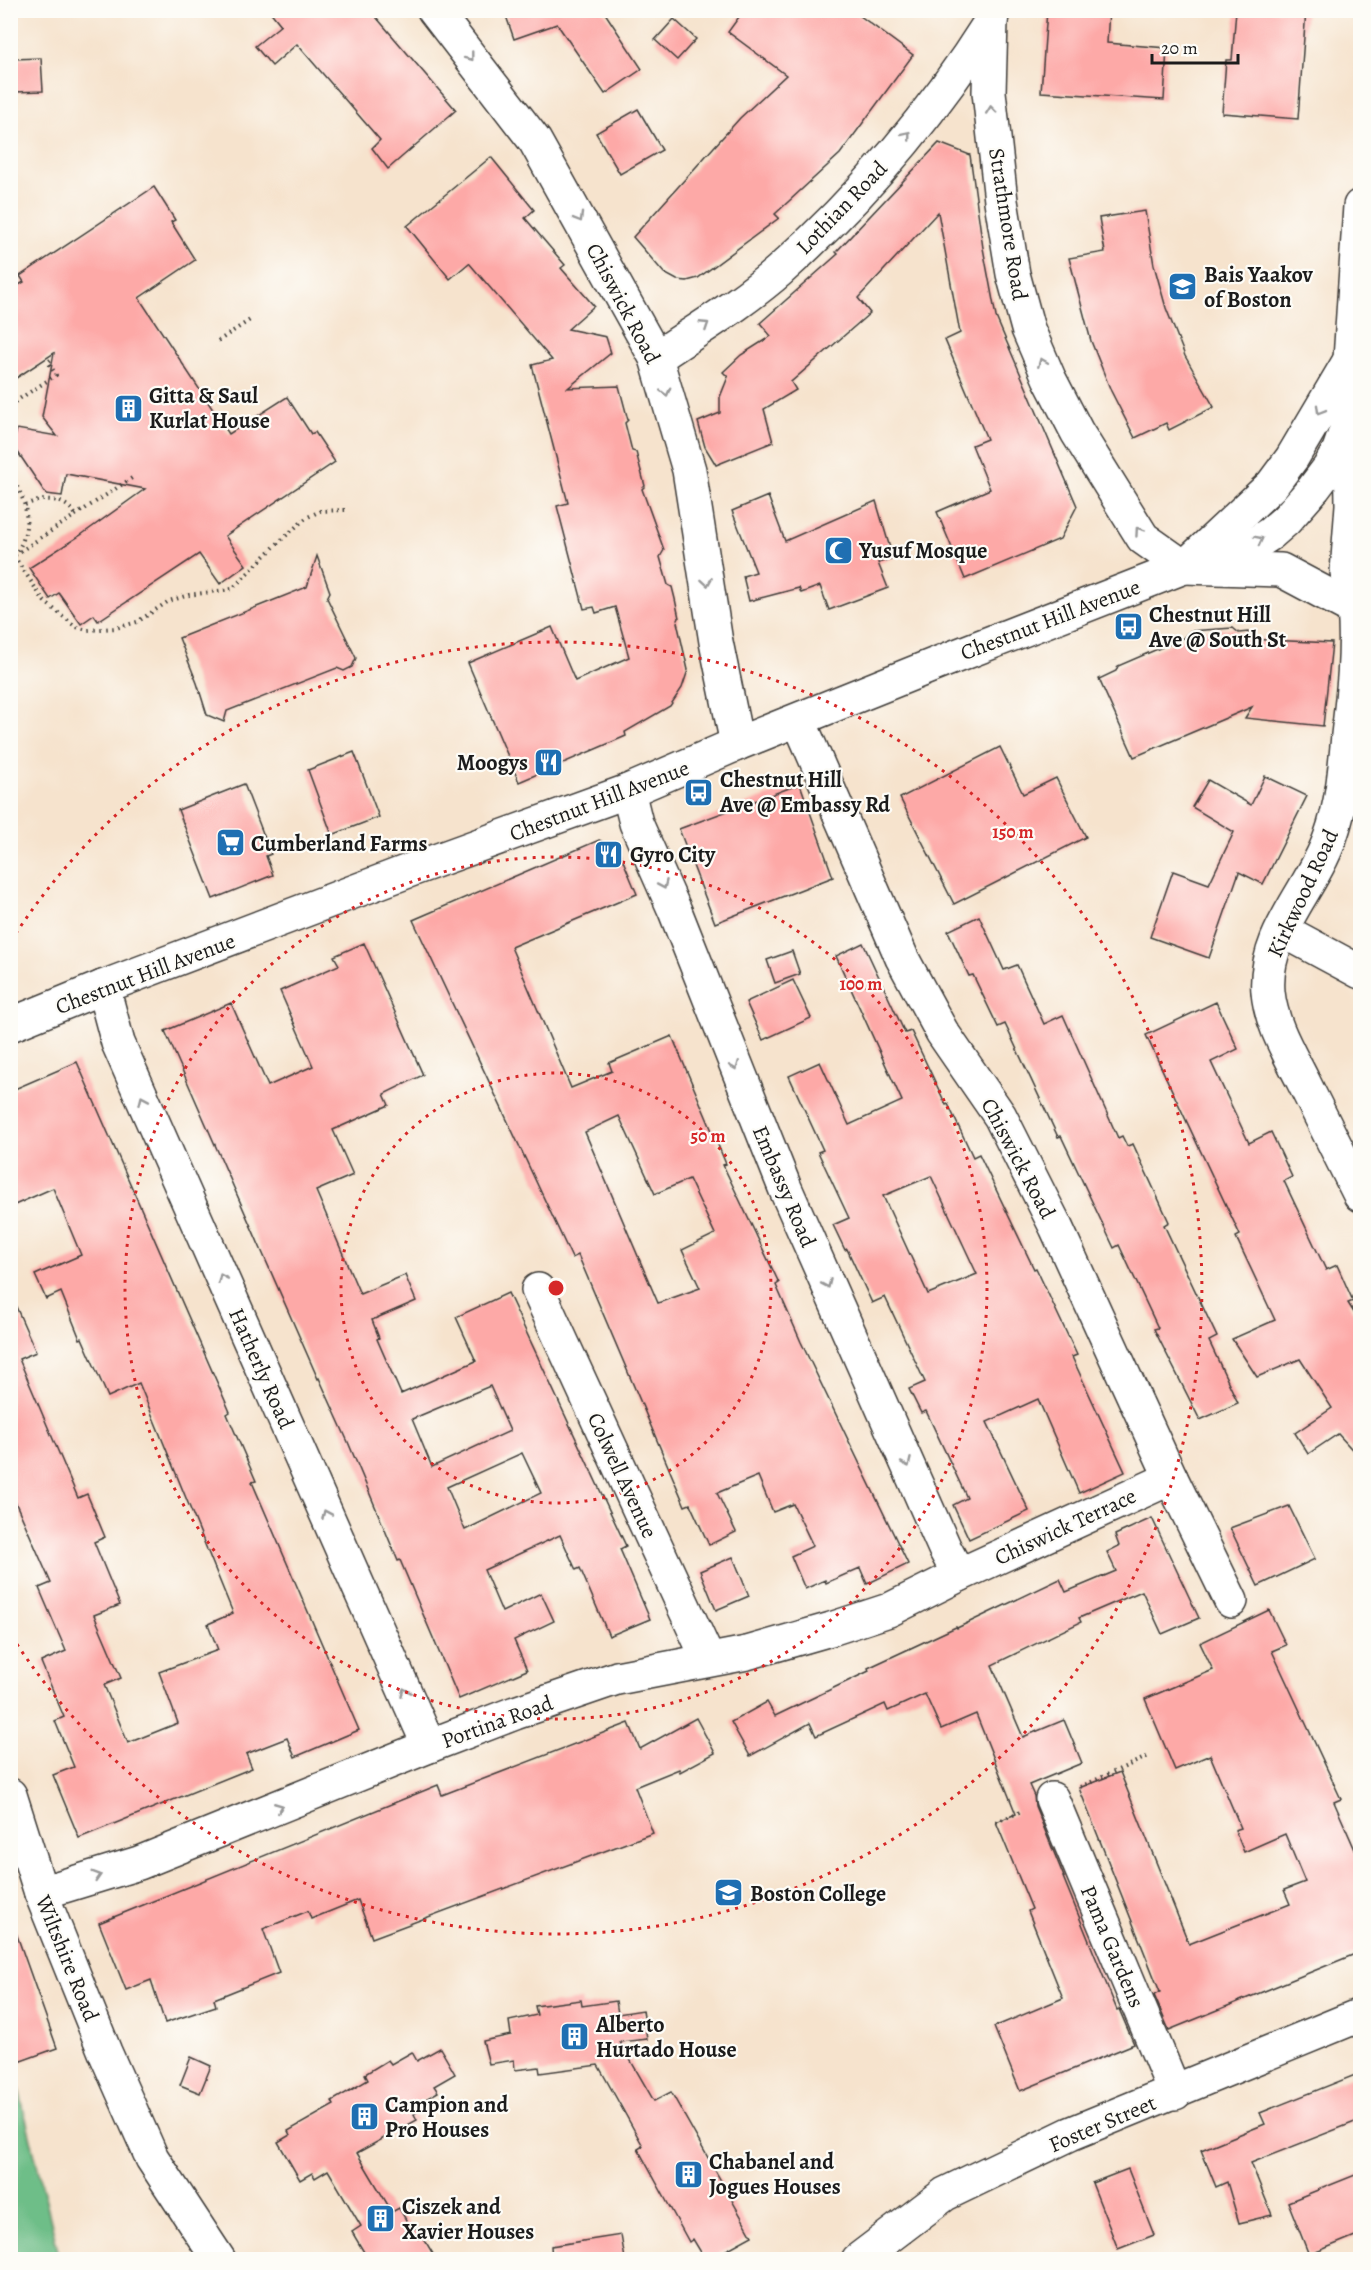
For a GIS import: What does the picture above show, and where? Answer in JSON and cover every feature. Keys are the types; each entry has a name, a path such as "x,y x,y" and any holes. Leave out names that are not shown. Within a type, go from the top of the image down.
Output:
{"street":[{"name":"Chiswick Road","path":"434,10 535,141 656,358 689,470 716,642 737,744"},
{"name":"Lothian Road","path":"656,358 721,315 777,272 844,208 960,70 992,16"},
{"name":"Strathmore Road","path":"992,16 989,92 1001,201 1013,274 1028,329 1049,378 1077,432 1143,538 1184,567"},
{"name":"Chestnut Hill Avenue","path":"10,1025 103,987 416,868 628,791 737,744 941,662 1184,567 1256,543 1286,520 1314,488 1339,450 1346,430 1350,401 1350,360 1360,206"},
{"name":"Chestnut Hill Avenue","path":"1184,567 1272,485 1297,450 1350,360"},
{"name":"Kirkwood Road","path":"1350,401 1352,505 1347,572 1357,610 1357,638 1343,789 1329,840 1272,953 1268,973 1268,994 1279,1032 1360,1195"},
{"path":"1184,567 1281,570 1357,610"},
{"name":"Chiswick Road","path":"799,721 902,958 942,1032 1000,1116 1056,1227 1171,1478 1231,1601"},
{"name":"Embassy Road","path":"628,791 636,823 675,911 785,1188 945,1549 959,1575"},
{"path":"1282,930 1360,972"},
{"name":"Hatherly Road","path":"103,987 118,1043 429,1746"},
{"name":"Colwell Avenue","path":"538,1290 708,1659"},
{"name":"Chiswick Terrace","path":"959,1575 1171,1478"},
{"name":"Portina Road","path":"41,1893 139,1863 515,1713 617,1678 747,1653 831,1629 890,1610 959,1575"},
{"name":"Wiltshire Road","path":"10,1795 41,1893 105,2052 152,2158 219,2259"},
{"name":"Pama Gardens","path":"1052,1799 1174,2093"},
{"name":"Foster Street","path":"858,2259 945,2194 1070,2134 1360,2015"}],"path":[{"path":"218,340 253,318"},
{"path":"10,405 56,375 48,362 54,357"},
{"path":"12,557 135,476"},
{"path":"10,477 19,487 25,505 26,534 12,557"},
{"path":"25,505 42,500 56,501 68,506 75,515"},
{"path":"12,557 44,601 76,627 88,630 116,628 137,622 169,601 189,595 232,589 306,518 320,512 346,510"}],"green space":[{"path":"13,2065 60,2259 11,2259 10,2066"}],"building":[{"path":"269,10 370,10 456,110 388,169 372,148 380,140 297,44 272,66 255,46 281,25"},
{"path":"504,10 603,10 642,69 605,94 557,24 514,39"},
{"path":"744,10 852,10 913,55 840,154 775,214 779,218 698,278 687,281 677,280 664,273 633,237 740,118 786,75 728,32"},
{"path":"1047,10 1109,10 1107,43 1167,48 1164,100 1041,92"},
{"path":"1236,10 1306,10 1298,119 1222,113 1226,60 1232,60"},
{"path":"674,19 696,39 677,60 655,40"},
{"path":"41,58 43,91 14,92 13,59"},
{"path":"638,109 662,150 620,174 596,133"},
{"path":"939,143 970,155 983,248 996,317 1077,506 1060,539 965,579 937,512 990,489 972,445 987,439 945,340 960,333 938,212 858,298 870,313 791,382 796,390 764,409 773,442 716,465 705,447 698,422 720,413 720,397 728,377 723,372 741,355 771,336 760,323 838,254 836,252"},
{"path":"491,157 534,210 525,218 565,265 561,268 594,306 568,329 606,337 611,353 568,388 619,386 628,420 625,423 632,451 636,452 645,486 642,489 664,550 660,557 668,585 672,587 675,599 679,618 677,622 688,670 682,688 670,706 625,732 626,736 519,782 468,663 552,627 575,681 629,657 615,607 596,613 594,607 584,609 557,506 568,503 532,365 552,360 469,263 450,279 407,226"},
{"path":"154,187 175,220 171,222 195,260 139,298 229,434 287,397 311,434 315,432 335,462 225,536 246,565 220,584 199,554 98,621 94,615 81,624 59,593 50,599 29,568 81,535 145,489 66,474 62,496 46,494 13,445 17,429 57,436 42,417 54,353 10,382 10,290 24,282 20,276"},
{"path":"1145,211 1154,265 1166,308 1185,356 1214,407 1169,430 1166,423 1135,438 1111,391 1091,341 1069,258 1105,252 1099,218"},
{"name":"Yusuf Mosque","path":"768,496 785,541 876,501 893,558 878,563 888,588 829,610 820,586 801,593 799,588 749,601 743,576 756,572 732,511"},
{"path":"317,556 330,592 327,598 356,658 352,667 344,671 337,668 227,711 224,722 207,715 179,638 307,587"},
{"path":"1233,628 1239,633 1248,632 1249,639 1332,643 1323,726 1245,718 1252,707 1134,757 1099,679 1116,671 1118,666 1183,638 1190,631"},
{"path":"1000,747 1023,794 1056,778 1086,837 954,904 900,798"},
{"path":"354,752 379,817 332,835 308,770"},
{"path":"1265,776 1307,796 1263,884 1239,872 1209,958 1150,937 1173,871 1209,884 1234,832 1192,807 1208,780 1251,805"},
{"path":"244,784 271,854 266,856 273,875 213,899 178,810"},
{"path":"800,784 833,877 715,923 679,829"},
{"path":"599,840 619,851 637,894 511,947 571,1088 612,1071 609,1063 672,1036 726,1164 723,1165 779,1283 776,1285 801,1342 908,1564 867,1584 860,1568 826,1583 825,1580 805,1589 791,1556 813,1546 793,1504 773,1512 758,1476 717,1493 736,1532 709,1545 690,1504 685,1506 578,1255 572,1258 413,920","holes":["619,1116 655,1194 689,1179 715,1234 682,1250 700,1288 658,1303 585,1132"]},
{"path":"979,916 1004,970 1017,965 1044,1024 1063,1015 1118,1138 1122,1136 1127,1146 1133,1144 1169,1222 1164,1225 1217,1337 1209,1341 1238,1403 1200,1420 1154,1329 1158,1328 1119,1245 1114,1248 1005,1024 998,1027 973,975 969,976 948,931"},
{"path":"364,943 423,1075 384,1094 389,1105 333,1130 353,1175 316,1191 360,1294 405,1275 416,1301 372,1320 379,1338 377,1339 401,1394 476,1361 456,1317 508,1293 626,1546 620,1549 650,1619 609,1636 580,1568 576,1570 560,1535 484,1570 502,1612 541,1593 554,1621 514,1640 527,1670 459,1699 400,1560 398,1561 348,1442 165,1031 231,1003 268,1086 313,1066 280,991 339,965 334,956","holes":["490,1386 510,1431 432,1467 412,1419","522,1453 541,1493 465,1530 447,1487"]},
{"path":"863,943 905,1033 911,1031 973,1157 979,1154 1034,1269 1036,1268 1077,1355 1072,1357 1125,1472 1079,1493 1038,1399 987,1422 1029,1511 969,1539 953,1505 967,1498 926,1411 921,1413 909,1389 925,1382 885,1297 872,1303 833,1225 849,1218 818,1152 823,1150 789,1076 820,1062 849,1125 902,1101 836,956","holes":["931,1176 977,1274 928,1294 883,1196"]},
{"path":"792,951 800,974 775,983 767,960"},
{"path":"793,980 811,1018 763,1040 746,1002"},
{"path":"1216,1002 1238,1049 1211,1062 1249,1143 1271,1132 1292,1177 1284,1181 1326,1270 1337,1265 1353,1301 1348,1303 1360,1322 1360,1458 1338,1434 1308,1454 1295,1433 1332,1408 1300,1359 1257,1377 1232,1339 1275,1320 1236,1237 1240,1235 1146,1035"},
{"path":"77,1062 230,1412 227,1414 256,1481 252,1482 359,1730 295,1757 287,1738 246,1754 252,1768 79,1838 53,1775 74,1767 55,1721 64,1717 41,1662 66,1651 39,1588 51,1583 10,1490 10,1293 36,1352 19,1359 78,1498 87,1494 105,1537 94,1542 120,1605 94,1615 121,1678 104,1685 128,1743 178,1723 159,1672 218,1650 208,1624 233,1613 139,1383 108,1397 82,1338 80,1339 61,1292 46,1299 35,1275 81,1255 53,1188 10,1207 10,1091"},
{"path":"1289,1506 1315,1559 1258,1586 1230,1528"},
{"path":"1152,1518 1199,1618 1162,1634 1142,1591 1079,1618 1081,1622 992,1665 1023,1737 1064,1720 1082,1763 1029,1785 1063,1877 1117,2010 1119,2009 1134,2044 1020,2091 994,2027 1063,1998 1028,1911 1032,1909 996,1822 1016,1814 976,1714 941,1729 925,1694 888,1711 885,1704 816,1736 810,1723 750,1756 731,1722 767,1702 775,1716 869,1671 868,1668 1060,1579 1066,1592 1116,1571 1107,1552 1119,1546 1115,1535"},
{"path":"733,1557 749,1596 716,1610 700,1571"},
{"path":"1269,1610 1286,1645 1272,1651 1341,1799 1334,1802 1360,1861 1360,1952 1169,2030 1154,1995 1160,1992 1079,1788 1120,1772 1189,1944 1290,1904 1284,1890 1305,1882 1285,1834 1244,1852 1235,1830 1241,1828 1210,1755 1175,1770 1145,1699 1213,1670 1200,1643"},
{"path":"696,1718 715,1753 680,1772 679,1769 635,1787 653,1833 372,1938 358,1900 311,1919 308,1911 263,1929 279,1973 214,1999 216,2006 165,2023 151,1980 126,1990 99,1923 438,1785 442,1795 629,1723 640,1749"},
{"path":"14,1927 57,2048 10,2065 10,1928"},
{"path":"581,2000 582,2006 616,2001 618,2014 643,2010 647,2039 620,2042 654,2101 671,2092 752,2236 710,2259 705,2259 693,2239 689,2242 638,2149 643,2146 598,2065 540,2073 539,2067 515,2070 514,2060 489,2064 483,2041 511,2035 509,2021 537,2015 535,2006"},
{"name":"Campion and Pro Houses","path":"440,2048 455,2074 434,2086 438,2092 417,2104 420,2110 414,2114 417,2120 357,2153 392,2212 399,2208 412,2230 417,2227 436,2259 368,2259 352,2232 361,2226 328,2170 315,2178 312,2173 300,2180 278,2142 290,2135 288,2131 334,2105 332,2101 368,2080 365,2074 388,2060 391,2064 412,2052 417,2061"},
{"path":"191,2057 211,2066 200,2093 180,2085"},
{"path":"1360,2073 1360,2120 1251,2163 1272,2215 1239,2223 1227,2182 1216,2187 1201,2150 1265,2124 1260,2113"},
{"path":"1128,2169 1154,2235 1118,2249 1092,2183"},
{"path":"1360,2173 1360,2234 1309,2255 1288,2202"},
{"path":"621,2235 625,2259 552,2259 551,2246"}],"place":[{"name":"Bais Yaakov of Boston","path":"1183,287"},
{"name":"Gitta & Saul Kurlat House","path":"128,408"},
{"name":"Yusuf Mosque","path":"838,550"},
{"name":"Chestnut Hill Ave @ South St","path":"1128,627"},
{"name":"Moogys","path":"549,762"},
{"name":"Chestnut Hill Ave @ Embassy Rd","path":"699,792"},
{"name":"Cumberland Farms","path":"230,843"},
{"name":"Gyro City","path":"609,854"},
{"name":"Boston College","path":"729,1893"},
{"name":"Alberto Hurtado House","path":"575,2037"},
{"name":"Campion and Pro Houses","path":"364,2117"},
{"name":"Chabanel and Jogues Houses","path":"688,2174"},
{"name":"Ciszek and Xavier Houses","path":"381,2219"}]}
